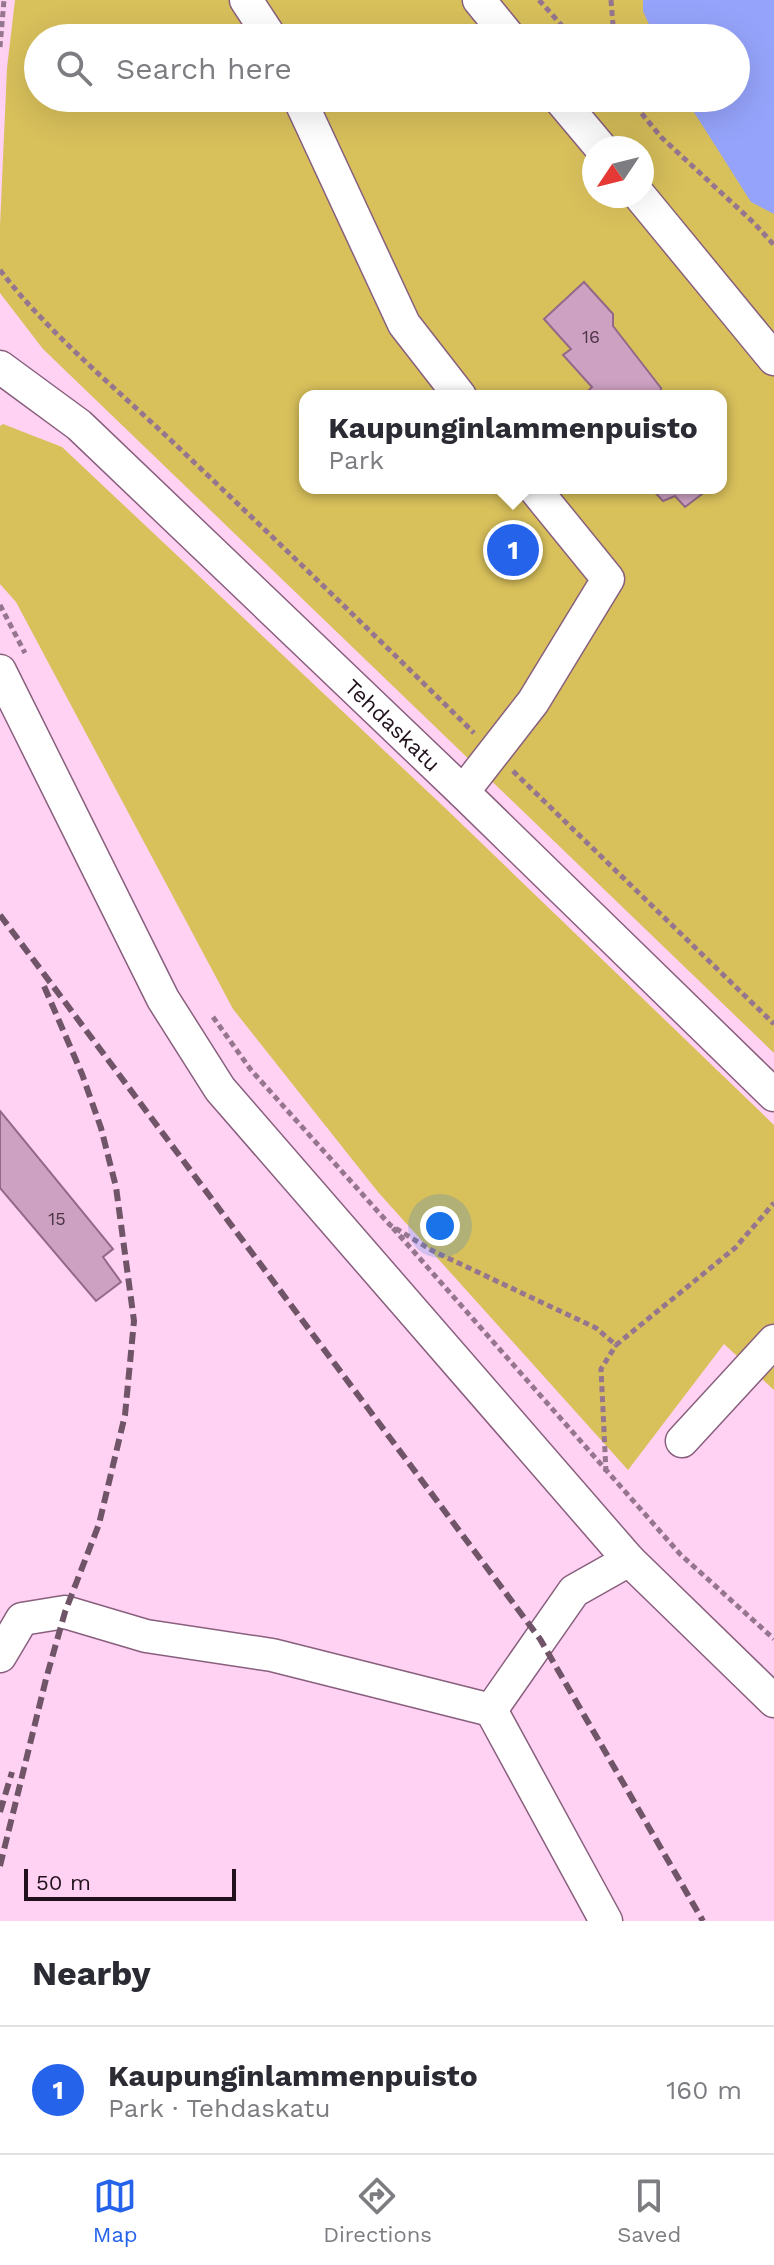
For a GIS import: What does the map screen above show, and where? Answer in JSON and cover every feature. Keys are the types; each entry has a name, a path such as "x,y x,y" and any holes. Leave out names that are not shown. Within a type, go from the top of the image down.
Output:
{"street":[{"path":"246,0 262,24"},
{"path":"479,0 499,24"},
{"path":"306,112 404,324 455,390"},
{"path":"571,112 591,136"},
{"path":"650,208 774,359"},
{"name":"Tehdaskatu","path":"0,367 79,425 774,1095"},
{"path":"463,792 533,702 608,579 539,494"},
{"path":"0,671 163,999 220,1089 629,1560 774,1701"},
{"path":"682,1441 774,1341"},
{"path":"491,1710 574,1591 629,1560"},
{"path":"0,1656 22,1619 65,1612 146,1636 272,1655 491,1710 606,1921"}],"path":[{"path":"0,47 4,0"},
{"path":"539,0 560,24"},
{"path":"611,0 613,24"},
{"path":"640,112 661,137 774,245"},
{"path":"0,270 15,290 72,346 774,1024"},
{"path":"0,605 32,667"},
{"path":"207,1007 251,1070 606,1472 680,1554 774,1639"},
{"path":"606,1472 601,1369 616,1345 735,1248 774,1203"},
{"path":"390,1225 433,1251 596,1328 616,1345"}],"shaded area":[{"path":"15,0 774,0 774,1053 43,349 0,293 7,68"},
{"path":"3,424 62,447 443,806 774,1125 774,1390 724,1344 628,1470 378,1192 233,1009 16,602 0,584 0,426"}],"water":[{"path":"643,0 774,0 774,214 751,202 694,112 750,112 750,24 649,24 643,11"}],"building":[{"path":"584,282 613,314 613,326 661,390 589,390 592,387 563,355 571,349 544,319"},
{"path":"657,494 702,494 685,507 675,496 663,501"},
{"path":"0,1111 113,1249 103,1257 121,1282 96,1301 0,1188"}],"railway":[{"path":"0,915 540,1639 703,1921"},
{"path":"0,1866 65,1612 99,1524 125,1415 134,1321 116,1187 101,1128 82,1074 44,986"},
{"path":"0,1812 12,1772"}],"place":[{"name":"Kaupunginlammenpuisto","path":"513,550"}]}
